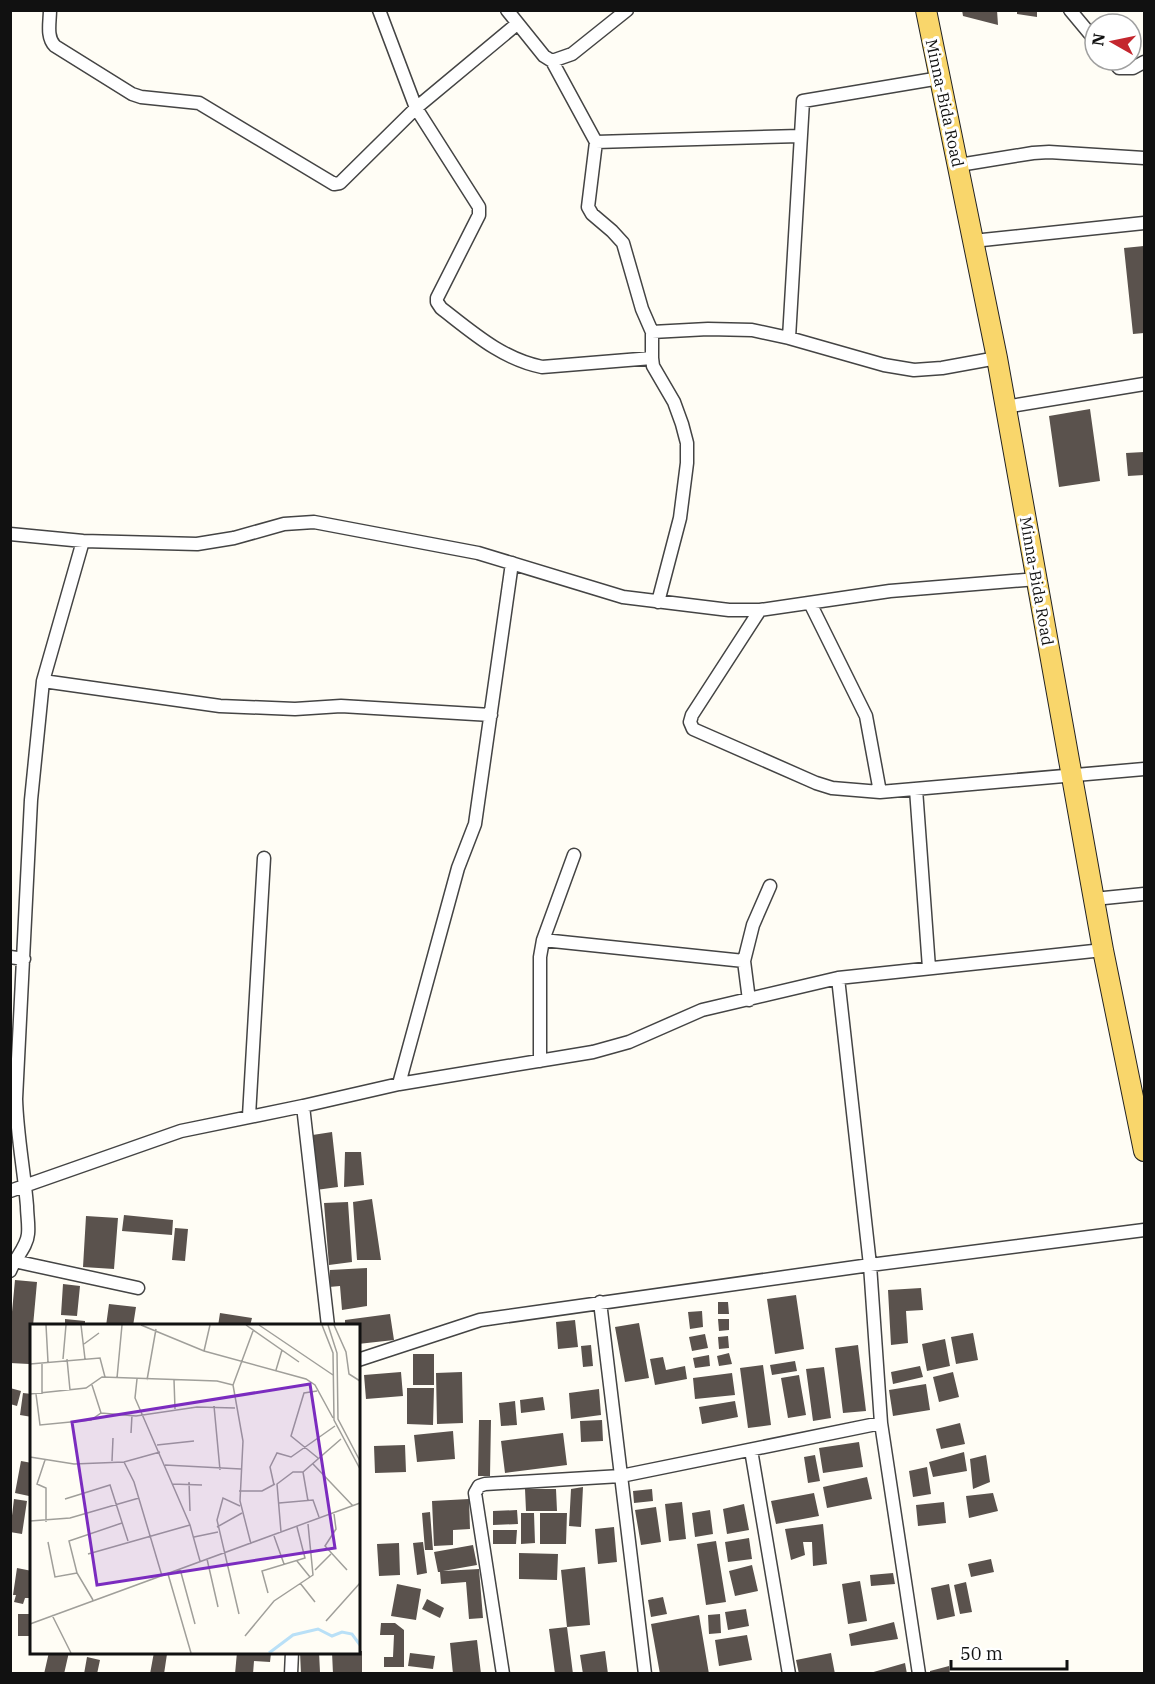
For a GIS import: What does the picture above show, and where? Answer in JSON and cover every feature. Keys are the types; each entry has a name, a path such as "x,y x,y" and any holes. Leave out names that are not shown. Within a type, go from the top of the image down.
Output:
{"main road":[{"name":"Minna-Bida Road","path":"926,10 997,358 1103,950 1139,1094 1144,1151"}],"street":[{"path":"50,10 49,37 51,42 123,88 141,97 199,103 333,184 340,183 416,108 517,24"},
{"path":"379,10 416,108 479,207 479,215 437,298 437,303 486,343 526,363 542,367 652,358"},
{"path":"507,10 544,56 552,61 596,142 588,207 592,214 623,243 642,309 652,332 653,366 674,402 687,443 687,463 680,518 658,602"},
{"path":"552,61 572,54 627,10"},
{"path":"1070,10 1083,26"},
{"path":"789,338 803,101 940,78"},
{"path":"596,142 800,136"},
{"path":"959,165 1049,152 1144,158"},
{"path":"974,241 1144,222"},
{"path":"652,332 708,329 752,330 884,365 914,370 942,368 997,358"},
{"path":"1005,407 1144,384"},
{"path":"10,534 83,541 197,544 234,538 284,524 314,522 478,553 623,597 729,610 760,610 890,591 1036,579"},
{"path":"83,541 44,681 31,800 16,1099 28,1234 26,1243 12,1266 138,1288"},
{"path":"399,1084 458,867 475,824 512,563"},
{"path":"810,603 866,716 880,792"},
{"path":"760,610 692,715 690,722 693,729 816,783 832,788 880,792 1144,769"},
{"path":"44,681 220,706 295,709 362,707 491,715"},
{"path":"916,789 929,968"},
{"path":"540,1060 540,957 543,940 574,855"},
{"path":"249,1116 264,858"},
{"path":"748,1000 744,961 753,926 771,886"},
{"path":"1094,899 1144,894"},
{"path":"543,940 744,961"},
{"path":"10,1191 181,1131 399,1084 593,1052 629,1042 702,1010 837,978 1103,950"},
{"path":"10,957 24,958"},
{"path":"837,978 870,1264 881,1424 919,1674"},
{"path":"303,1106 328,1324"},
{"path":"360,1359 480,1320 870,1264 1144,1230"},
{"path":"600,1302 645,1674"},
{"path":"503,1674 475,1493 479,1486 621,1476 881,1424"},
{"path":"751,1450 789,1674"},
{"path":"291,1674 292,1654"}],"building":[{"path":"962,10 997,10 998,25 963,16"},
{"path":"1017,10 1037,10 1037,17 1017,14"},
{"path":"1144,246 1144,333 1133,334 1124,248"},
{"path":"1090,409 1100,481 1059,487 1049,416"},
{"path":"1144,452 1144,475 1128,476 1126,453"},
{"path":"332,1132 338,1187 316,1190 306,1136"},
{"path":"345,1152 361,1152 364,1185 344,1187"},
{"path":"372,1199 381,1260 357,1260 353,1202"},
{"path":"348,1202 352,1262 329,1265 324,1203"},
{"path":"124,1215 173,1220 172,1235 122,1231"},
{"path":"86,1216 118,1218 114,1269 83,1267"},
{"path":"175,1228 188,1229 185,1261 172,1260"},
{"path":"367,1268 367,1306 342,1310 340,1286 329,1287 330,1270"},
{"path":"15,1280 37,1282 33,1324 30,1324 29,1364 10,1363 10,1333"},
{"path":"63,1284 80,1286 77,1316 61,1315"},
{"path":"921,1288 923,1310 906,1311 908,1343 891,1345 888,1290"},
{"path":"796,1295 804,1349 775,1354 767,1299"},
{"path":"718,1302 728,1302 729,1314 718,1314"},
{"path":"109,1304 136,1307 133,1324 106,1324"},
{"path":"702,1311 703,1327 690,1329 688,1312"},
{"path":"220,1313 252,1318 250,1324 218,1324"},
{"path":"390,1314 394,1340 360,1344 360,1324 345,1324 345,1320"},
{"path":"65,1319 85,1321 85,1324 65,1324"},
{"path":"718,1319 729,1319 729,1330 719,1331"},
{"path":"575,1320 578,1347 558,1349 556,1322"},
{"path":"639,1323 649,1378 625,1382 615,1327"},
{"path":"973,1333 978,1360 956,1364 951,1337"},
{"path":"705,1334 708,1348 692,1351 689,1337"},
{"path":"728,1336 729,1348 719,1349 718,1337"},
{"path":"945,1339 950,1366 927,1371 922,1344"},
{"path":"591,1345 593,1366 583,1367 581,1346"},
{"path":"858,1345 866,1411 843,1413 835,1348"},
{"path":"729,1353 732,1364 719,1366 717,1356"},
{"path":"413,1354 434,1354 434,1385 413,1385"},
{"path":"709,1355 710,1366 695,1368 693,1358"},
{"path":"663,1357 666,1370 685,1366 687,1379 655,1385 650,1359"},
{"path":"795,1361 797,1371 772,1375 770,1365"},
{"path":"763,1365 771,1425 748,1428 740,1368"},
{"path":"920,1366 923,1377 893,1384 891,1372"},
{"path":"824,1367 831,1418 813,1421 806,1369"},
{"path":"401,1372 403,1396 366,1399 364,1375"},
{"path":"462,1372 463,1423 437,1424 436,1373"},
{"path":"953,1372 959,1397 939,1402 933,1377"},
{"path":"732,1373 735,1395 695,1399 693,1378"},
{"path":"799,1375 806,1415 788,1418 781,1378"},
{"path":"926,1384 930,1410 893,1416 889,1390"},
{"path":"10,1388 21,1391 17,1406 10,1404"},
{"path":"407,1388 434,1388 433,1425 407,1424"},
{"path":"599,1389 601,1415 571,1419 569,1393"},
{"path":"23,1393 30,1394 30,1417 20,1415"},
{"path":"543,1397 545,1410 521,1413 520,1400"},
{"path":"515,1401 517,1425 501,1426 499,1403"},
{"path":"735,1401 738,1417 702,1424 699,1407"},
{"path":"479,1420 491,1420 490,1476 478,1476"},
{"path":"602,1420 603,1441 581,1442 580,1421"},
{"path":"960,1423 965,1444 941,1449 936,1429"},
{"path":"453,1431 455,1459 417,1462 414,1435"},
{"path":"563,1433 567,1465 505,1473 501,1441"},
{"path":"859,1442 863,1467 823,1473 819,1448"},
{"path":"405,1445 406,1472 375,1473 374,1446"},
{"path":"964,1452 967,1471 933,1477 929,1462"},
{"path":"815,1455 820,1481 808,1483 804,1457"},
{"path":"986,1455 990,1482 973,1489 970,1459"},
{"path":"21,1461 30,1463 29,1496 15,1493"},
{"path":"927,1467 931,1494 913,1497 909,1471"},
{"path":"867,1477 872,1499 827,1508 823,1487"},
{"path":"583,1487 581,1527 569,1526 571,1489"},
{"path":"525,1489 556,1489 557,1511 526,1511"},
{"path":"652,1489 653,1501 634,1503 633,1491"},
{"path":"814,1493 819,1516 776,1524 771,1501"},
{"path":"993,1493 998,1511 969,1518 966,1496"},
{"path":"14,1499 27,1501 22,1534 10,1532"},
{"path":"469,1499 470,1529 453,1530 453,1545 434,1546 432,1501"},
{"path":"682,1502 686,1539 669,1541 665,1504"},
{"path":"944,1502 946,1523 918,1526 916,1505"},
{"path":"744,1504 749,1530 727,1534 723,1509"},
{"path":"656,1507 661,1542 641,1545 635,1510"},
{"path":"517,1510 518,1524 493,1525 493,1511"},
{"path":"710,1510 713,1534 695,1537 692,1513"},
{"path":"430,1512 433,1550 425,1550 422,1513"},
{"path":"521,1513 534,1513 535,1543 521,1544"},
{"path":"540,1513 567,1513 566,1544 540,1544"},
{"path":"823,1524 827,1564 813,1566 812,1542 803,1542 805,1555 791,1560 785,1529"},
{"path":"614,1527 617,1562 598,1564 595,1529"},
{"path":"493,1530 517,1530 516,1544 493,1544"},
{"path":"749,1538 752,1559 728,1562 725,1542"},
{"path":"716,1541 726,1602 706,1605 697,1544"},
{"path":"423,1542 427,1573 417,1575 413,1543"},
{"path":"399,1543 400,1575 379,1576 377,1544"},
{"path":"473,1545 477,1565 443,1571 479,1569 483,1618 469,1619 466,1582 441,1584 434,1552"},
{"path":"519,1553 558,1554 557,1580 519,1579"},
{"path":"991,1559 994,1572 971,1577 968,1564"},
{"path":"752,1565 758,1591 735,1596 729,1571"},
{"path":"585,1567 590,1625 567,1627 561,1570"},
{"path":"17,1568 30,1571 30,1598 25,1598 23,1604 14,1602 16,1595 13,1595"},
{"path":"893,1573 895,1584 871,1586 870,1575"},
{"path":"860,1581 867,1621 848,1624 842,1584"},
{"path":"966,1582 972,1612 960,1614 954,1585"},
{"path":"397,1584 421,1589 416,1620 391,1616"},
{"path":"949,1584 955,1616 937,1620 931,1588"},
{"path":"663,1597 667,1614 651,1617 648,1600"},
{"path":"427,1599 444,1608 440,1618 422,1609"},
{"path":"746,1609 749,1626 728,1630 725,1612"},
{"path":"18,1614 30,1614 30,1636 18,1636"},
{"path":"720,1614 721,1633 709,1634 708,1615"},
{"path":"699,1615 709,1674 660,1674 651,1624"},
{"path":"894,1622 898,1639 851,1646 849,1634"},
{"path":"381,1623 395,1623 404,1630 404,1667 384,1667 384,1657 393,1657 394,1635 380,1635"},
{"path":"567,1627 573,1674 555,1674 549,1629"},
{"path":"747,1635 752,1660 719,1666 715,1640"},
{"path":"477,1640 481,1674 453,1674 450,1643"},
{"path":"362,1651 362,1674 333,1674 332,1654 360,1654"},
{"path":"605,1651 608,1674 583,1674 580,1655"},
{"path":"410,1653 435,1656 433,1669 408,1666"},
{"path":"831,1653 835,1674 799,1674 796,1660"},
{"path":"49,1654 69,1654 64,1674 44,1674"},
{"path":"154,1654 167,1654 164,1674 150,1674"},
{"path":"237,1654 271,1654 270,1662 254,1661 253,1674 235,1674"},
{"path":"300,1654 319,1654 320,1672 301,1674"},
{"path":"87,1657 100,1660 97,1674 84,1674"},
{"path":"905,1663 907,1674 870,1674 870,1673"},
{"path":"949,1666 950,1674 930,1674 930,1671"}]}
